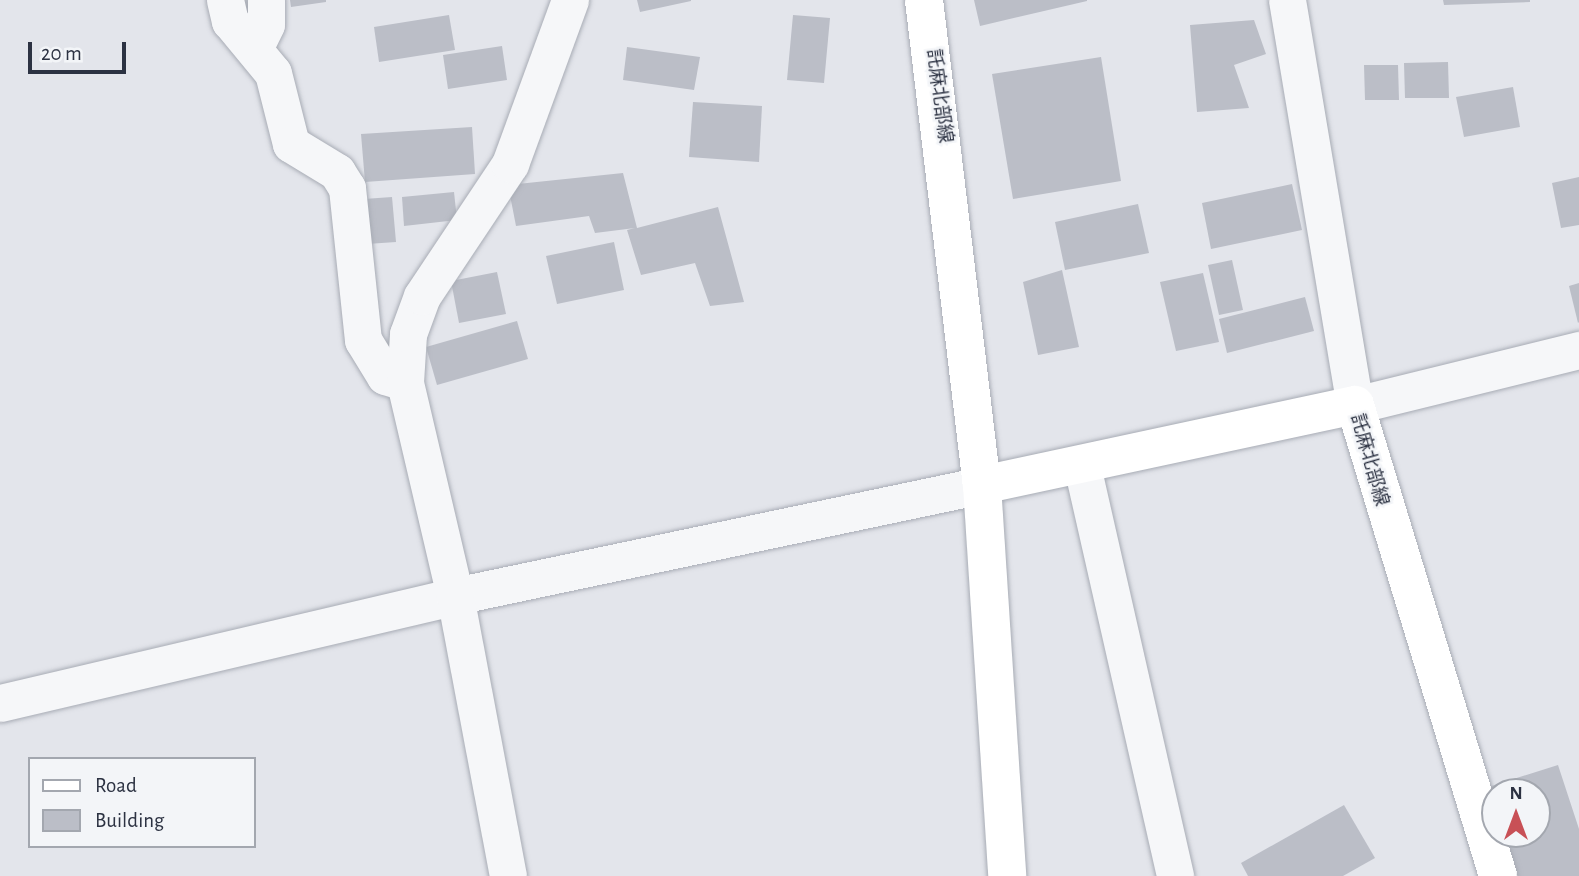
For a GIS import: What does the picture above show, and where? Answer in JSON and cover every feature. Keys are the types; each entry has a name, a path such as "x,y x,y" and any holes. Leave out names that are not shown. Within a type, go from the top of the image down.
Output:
{"main road":[{"name":"託麻北部線","path":"924,0 982,485 1007,876"},
{"name":"託麻北部線","path":"982,485 1082,466 1355,405 1498,876"}],"street":[{"path":"225,0 230,21 273,73 291,144 337,172 346,188 363,341 384,376 405,382"},
{"path":"254,47 266,24 266,0"},
{"path":"508,876 455,596 405,382 408,334 422,296 510,164 570,0"},
{"path":"1287,0 1355,405 1579,350"},
{"path":"1082,466 1175,876"},
{"path":"0,703 455,596 982,485"}],"building":[{"path":"290,0 326,0 326,2 291,7"},
{"path":"637,0 691,0 691,1 640,12"},
{"path":"974,0 1087,0 1087,1 980,26"},
{"path":"1443,0 1530,0 1530,2 1444,5"},
{"path":"449,15 455,50 379,62 374,27"},
{"path":"793,15 830,18 824,83 787,80"},
{"path":"1254,20 1266,54 1234,65 1249,108 1197,112 1190,25"},
{"path":"502,46 507,80 448,89 443,55"},
{"path":"627,47 700,57 694,90 623,80"},
{"path":"1101,57 1121,181 1013,199 992,74"},
{"path":"1448,62 1449,98 1405,98 1404,63"},
{"path":"1364,65 1398,65 1399,100 1365,100"},
{"path":"1513,87 1520,127 1464,137 1456,97"},
{"path":"693,102 762,106 759,162 689,157"},
{"path":"472,127 475,174 365,182 361,134"},
{"path":"623,173 637,228 718,207 744,302 710,306 695,263 641,275 627,230 635,228 595,233 589,216 516,226 508,185"},
{"path":"1579,177 1579,225 1561,228 1552,183"},
{"path":"1292,184 1302,230 1211,249 1202,203"},
{"path":"454,192 457,220 404,226 402,197"},
{"path":"392,197 396,242 367,244 364,199"},
{"path":"1138,204 1149,253 1065,270 1055,222"},
{"path":"614,242 624,290 557,304 546,256"},
{"path":"1232,260 1243,310 1219,315 1208,265"},
{"path":"1062,270 1079,347 1038,355 1023,282"},
{"path":"497,272 506,314 459,323 451,281"},
{"path":"1203,273 1219,342 1176,351 1160,282"},
{"path":"1579,283 1579,322 1578,323 1569,286"},
{"path":"1305,297 1314,331 1227,353 1219,319"},
{"path":"517,321 528,359 437,385 426,347"},
{"path":"1558,765 1579,829 1579,876 1514,876 1505,848 1551,848 1551,778 1517,778"},
{"path":"1344,805 1375,858 1343,876 1248,876 1241,863"}]}
